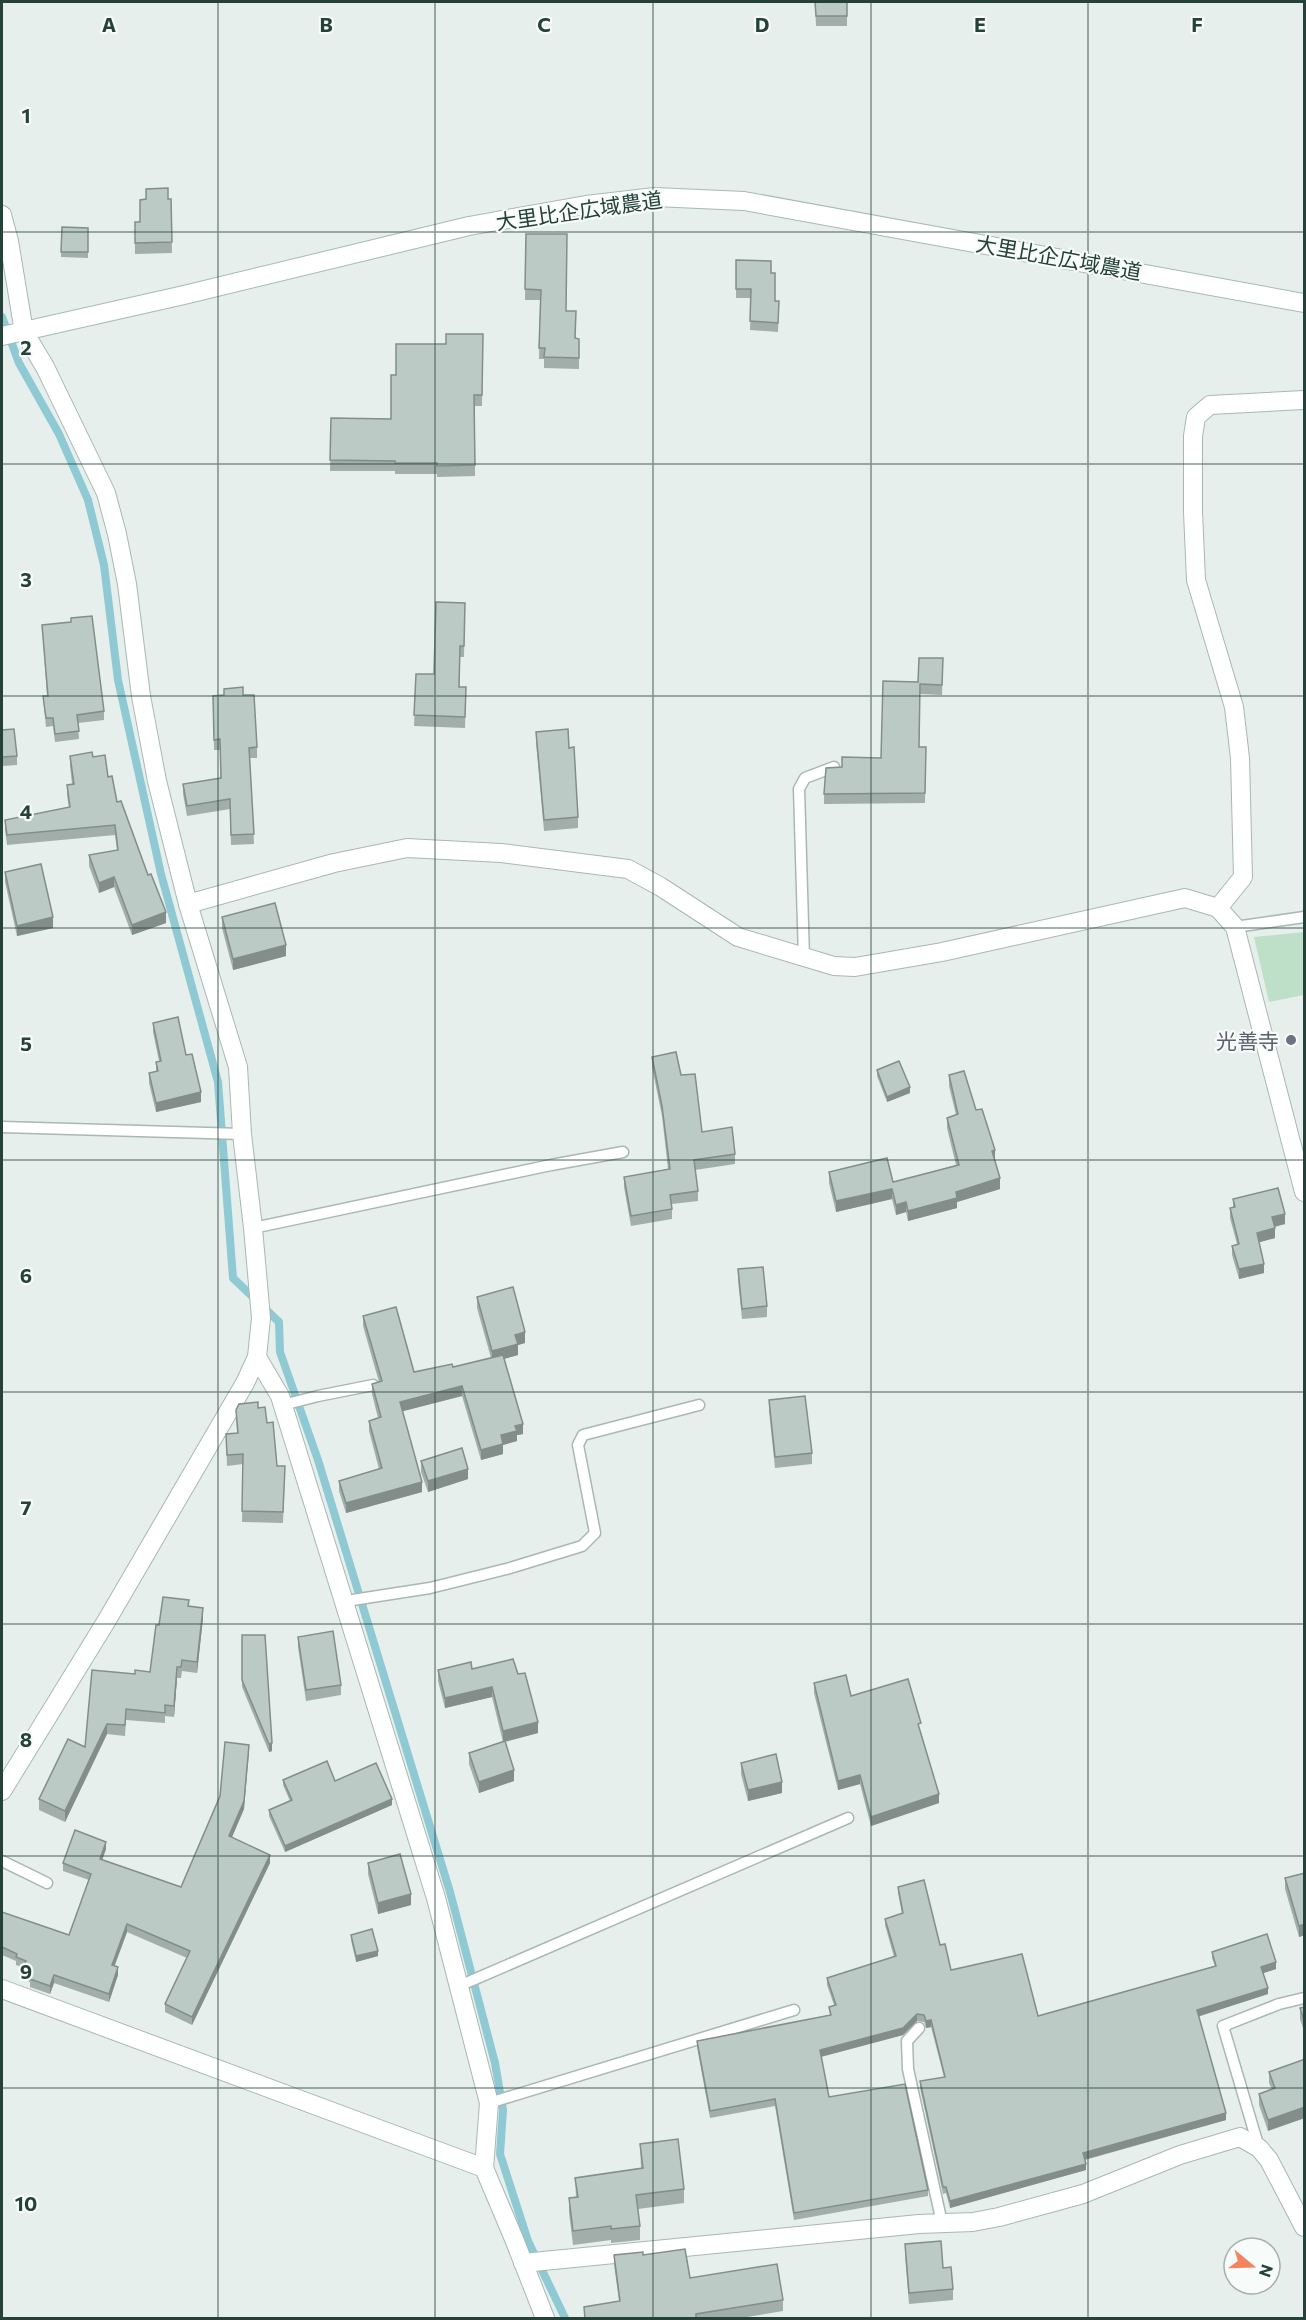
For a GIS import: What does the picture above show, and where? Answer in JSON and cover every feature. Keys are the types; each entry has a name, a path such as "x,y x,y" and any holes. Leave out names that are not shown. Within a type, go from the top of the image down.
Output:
{"street":[{"name":"大里比企広域農道","path":"2,336 469,226 586,205 655,196 744,201 1305,303"},
{"path":"2,215 9,241 24,332 45,367 106,493 117,534 127,584 141,696 155,770 188,904 238,1067 242,1134 261,1318 256,1357 212,1442 107,1620 2,1791"},
{"path":"1218,908 1243,877 1240,758 1234,707 1196,580 1193,512 1193,436 1196,417 1209,405 1305,400"},
{"path":"188,904 334,863 407,848 501,853 628,869 661,887 738,937 834,966 855,967 942,951 1185,898 1218,908 1235,927 1305,1192"},
{"path":"256,1357 283,1405 346,1601 436,1898 489,2103 484,2168 544,2319"},
{"path":"2,1989 484,2168"},
{"path":"523,2263 942,2223 973,2222 1083,2194 1180,2155 1240,2137 1259,2148 1269,2160 1305,2227"}],"lane":[{"path":"804,958 799,789 805,778 834,767"},
{"path":"1235,927 1305,917"},
{"path":"2,1127 242,1134"},
{"path":"253,1228 622,1152"},
{"path":"283,1405 373,1385"},
{"path":"346,1601 430,1588 510,1568 582,1546 595,1533 578,1445 583,1435 699,1405"},
{"path":"459,1986 848,1818"},
{"path":"2,1861 47,1883"},
{"path":"1259,2148 1223,2026 1279,2004 1305,1998"},
{"path":"489,2103 794,2010"},
{"path":"919,2028 907,2041 908,2069 942,2223"}],"green space":[{"path":"1304,932 1304,995 1269,1002 1254,937"}],"building":[{"path":"815,2 847,2 847,16 816,16"},
{"path":"168,188 168,199 171,199 172,242 135,243 135,222 140,222 140,200 146,199 146,189"},
{"path":"62,227 88,228 88,252 61,252"},
{"path":"526,234 567,234 566,311 576,311 575,338 579,339 579,358 544,357 545,348 539,348 541,290 525,289"},
{"path":"736,260 771,261 771,273 775,273 775,301 779,301 778,323 750,321 751,289 736,289"},
{"path":"446,334 483,334 482,395 474,395 475,465 437,466 437,463 330,460 331,418 391,419 391,375 396,375 396,344 446,344"},
{"path":"436,602 465,603 464,646 460,646 459,687 466,687 465,717 414,715 416,674 434,674"},
{"path":"92,616 104,711 77,715 79,731 55,734 53,718 46,718 43,696 48,696 42,625 71,622 71,618"},
{"path":"919,658 943,658 942,685 920,684 919,747 926,747 925,793 824,794 826,768 842,767 842,757 881,758 883,681 918,682"},
{"path":"243,687 243,695 254,695 257,747 249,748 254,834 231,835 230,799 187,806 183,784 221,778 220,739 214,740 213,696 224,695 224,689"},
{"path":"14,729 17,756 2,757 2,730"},
{"path":"568,729 569,748 574,747 578,817 544,820 536,732"},
{"path":"92,752 93,757 105,755 108,777 112,776 117,802 121,801 148,875 151,874 166,912 132,925 114,877 99,883 89,855 118,850 115,825 7,835 5,820 70,807 67,785 74,784 70,756"},
{"path":"41,864 53,917 17,926 5,872"},
{"path":"275,903 286,945 233,959 222,917"},
{"path":"178,1017 186,1055 192,1054 201,1092 156,1103 149,1073 158,1071 156,1062 161,1061 153,1023"},
{"path":"676,1052 681,1075 695,1074 702,1132 732,1127 735,1154 694,1160 698,1191 670,1195 672,1209 631,1216 624,1177 670,1169 662,1106 652,1057"},
{"path":"899,1061 910,1087 887,1097 877,1070"},
{"path":"964,1071 976,1110 982,1109 995,1150 992,1151 1000,1178 956,1192 957,1198 908,1211 906,1202 896,1205 892,1189 836,1201 829,1172 887,1158 893,1182 959,1165 947,1118 958,1114 949,1075"},
{"path":"1278,1188 1285,1214 1272,1217 1275,1228 1257,1233 1264,1264 1239,1269 1232,1246 1239,1244 1230,1208 1235,1207 1233,1199"},
{"path":"763,1267 767,1306 742,1309 738,1269"},
{"path":"513,1287 525,1332 515,1335 518,1344 492,1351 477,1297"},
{"path":"396,1307 414,1372 452,1364 453,1367 503,1355 523,1424 515,1426 517,1431 501,1435 503,1444 481,1450 462,1386 400,1402 422,1482 346,1503 339,1481 382,1468 369,1421 381,1417 372,1384 382,1381 363,1316"},
{"path":"805,1396 812,1453 775,1457 769,1400"},
{"path":"258,1402 258,1408 265,1407 267,1423 273,1422 277,1466 285,1466 283,1512 242,1511 243,1454 227,1455 226,1434 238,1433 236,1410 239,1404"},
{"path":"462,1448 468,1469 428,1481 421,1461"},
{"path":"163,1597 189,1600 188,1606 203,1608 197,1662 182,1660 181,1667 177,1667 174,1706 165,1705 165,1713 126,1709 125,1725 107,1724 65,1811 39,1799 68,1739 85,1747 92,1670 135,1674 135,1670 150,1672 156,1625 159,1625"},
{"path":"333,1631 341,1685 306,1690 298,1637"},
{"path":"242,1635 265,1635 272,1743 269,1744 242,1680"},
{"path":"513,1659 518,1674 525,1673 538,1722 503,1731 492,1687 445,1698 438,1670 471,1662 472,1669"},
{"path":"846,1675 851,1696 908,1679 921,1723 918,1724 939,1794 871,1817 860,1775 838,1781 814,1683"},
{"path":"505,1741 514,1770 479,1782 469,1753"},
{"path":"225,1742 249,1745 244,1801 229,1836 270,1855 192,2017 165,2004 190,1951 127,1924 112,1965 118,1967 109,1994 54,1975 50,1986 30,1979 32,1975 22,1971 26,1961 2,1947 2,1912 69,1935 91,1874 63,1863 75,1830 106,1842 100,1859 181,1887 220,1796"},
{"path":"776,1754 782,1782 748,1790 741,1763"},
{"path":"327,1761 335,1781 376,1763 392,1799 285,1846 269,1810 292,1800 283,1780"},
{"path":"400,1854 411,1894 378,1903 368,1863"},
{"path":"1305,1873 1305,1924 1299,1926 1285,1878"},
{"path":"924,1880 940,1945 945,1944 951,1970 1022,1954 1038,2016 1216,1966 1212,1952 1267,1934 1276,1962 1261,1967 1268,1988 1197,2010 1226,2113 1083,2153 1086,2164 950,2201 946,2187 943,2187 920,2081 945,2077 931,2020 926,2021 924,2015 917,2014 903,2028 820,2050 829,2097 905,2084 928,2190 794,2213 775,2099 710,2111 697,2041 831,2015 829,2007 836,2005 827,1978 896,1956 885,1919 903,1913 898,1887"},
{"path":"372,1929 378,1951 356,1956 351,1935"},
{"path":"1305,2007 1305,2023 1300,2008"},
{"path":"1305,2059 1305,2107 1268,2120 1259,2094 1275,2088 1269,2072"},
{"path":"678,2139 684,2189 636,2195 640,2226 611,2229 611,2226 573,2231 569,2198 578,2197 575,2178 643,2168 640,2144"},
{"path":"941,2241 943,2268 951,2267 953,2289 909,2293 905,2244"},
{"path":"685,2249 690,2278 777,2264 783,2300 696,2314 696,2318 690,2319 585,2319 584,2307 620,2301 614,2255 643,2252 643,2255"}],"waterway":[{"path":"2,317 19,363 59,434 88,500 104,565 118,680 161,874 218,1082 233,1278 279,1322 280,1352 318,1460 450,1892 495,2063 503,2110 500,2154 528,2241 565,2318"}],"place":[{"name":"光善寺","path":"1291,1040"}]}
